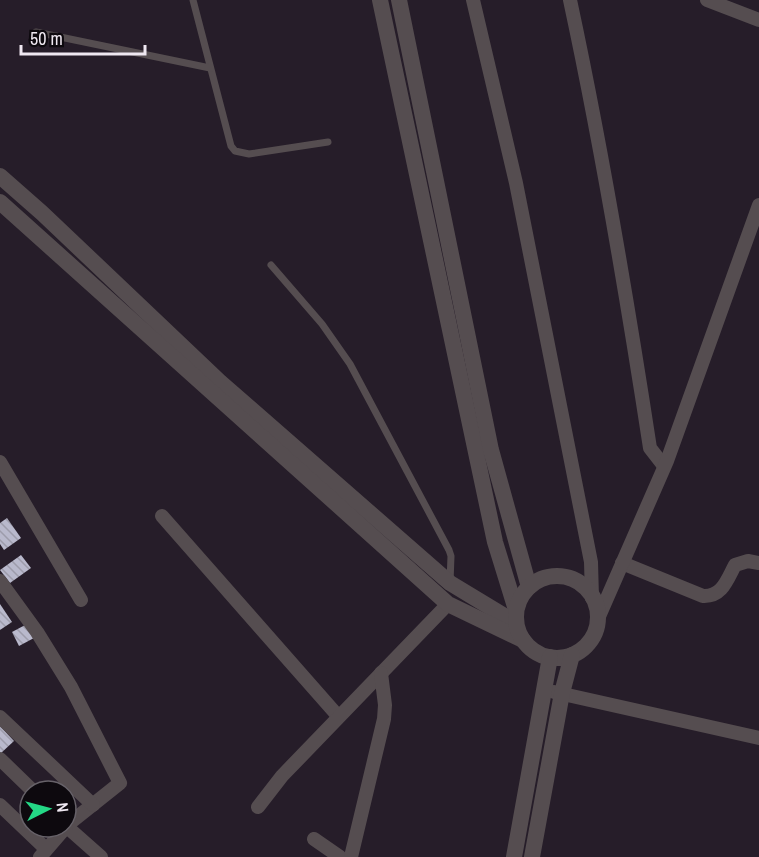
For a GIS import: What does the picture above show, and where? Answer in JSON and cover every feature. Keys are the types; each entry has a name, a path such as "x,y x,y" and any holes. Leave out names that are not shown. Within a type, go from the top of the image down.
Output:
{"street":[{"path":"380,0 495,542 523,640"},
{"path":"399,0 491,450 529,586"},
{"path":"473,0 516,183 591,562 592,598"},
{"path":"570,0 598,129 629,307 650,448 664,466"},
{"path":"706,0 759,20"},
{"path":"0,176 220,382 450,583 516,617"},
{"path":"0,202 448,604 523,640 534,651 550,657 567,657 579,652 589,642 595,631 597,621 664,466 759,205"},
{"path":"47,243 60,230"},
{"path":"0,462 81,600"},
{"path":"162,516 338,716"},
{"path":"622,563 710,597 722,590 735,566 748,561 759,563"},
{"path":"516,617 521,597 529,586 541,579 554,576 567,577 579,583 589,592 595,604 597,621"},
{"path":"0,581 37,632 71,687 120,783 78,817"},
{"path":"258,807 282,776 338,716 448,604"},
{"path":"532,857 562,693 572,655"},
{"path":"514,857 550,657"},
{"path":"351,857 384,718 385,705 381,673"},
{"path":"543,689 759,738"},
{"path":"0,717 93,805"},
{"path":"0,759 21,779"},
{"path":"0,805 43,853 55,839"},
{"path":"78,837 101,857"},
{"path":"315,839 340,857"}],"lane":[{"path":"193,0 231,146 235,151 249,154 328,142"},
{"path":"36,32 210,68"},
{"path":"271,265 322,324 350,364 449,550 450,583"}],"building":[{"path":"7,518 21,538 4,550 0,544 0,523"},
{"path":"21,555 31,568 10,583 0,570"},
{"path":"0,604 12,622 0,630"},
{"path":"27,624 34,638 19,646 12,632"},
{"path":"0,726 14,741 0,754"}]}
